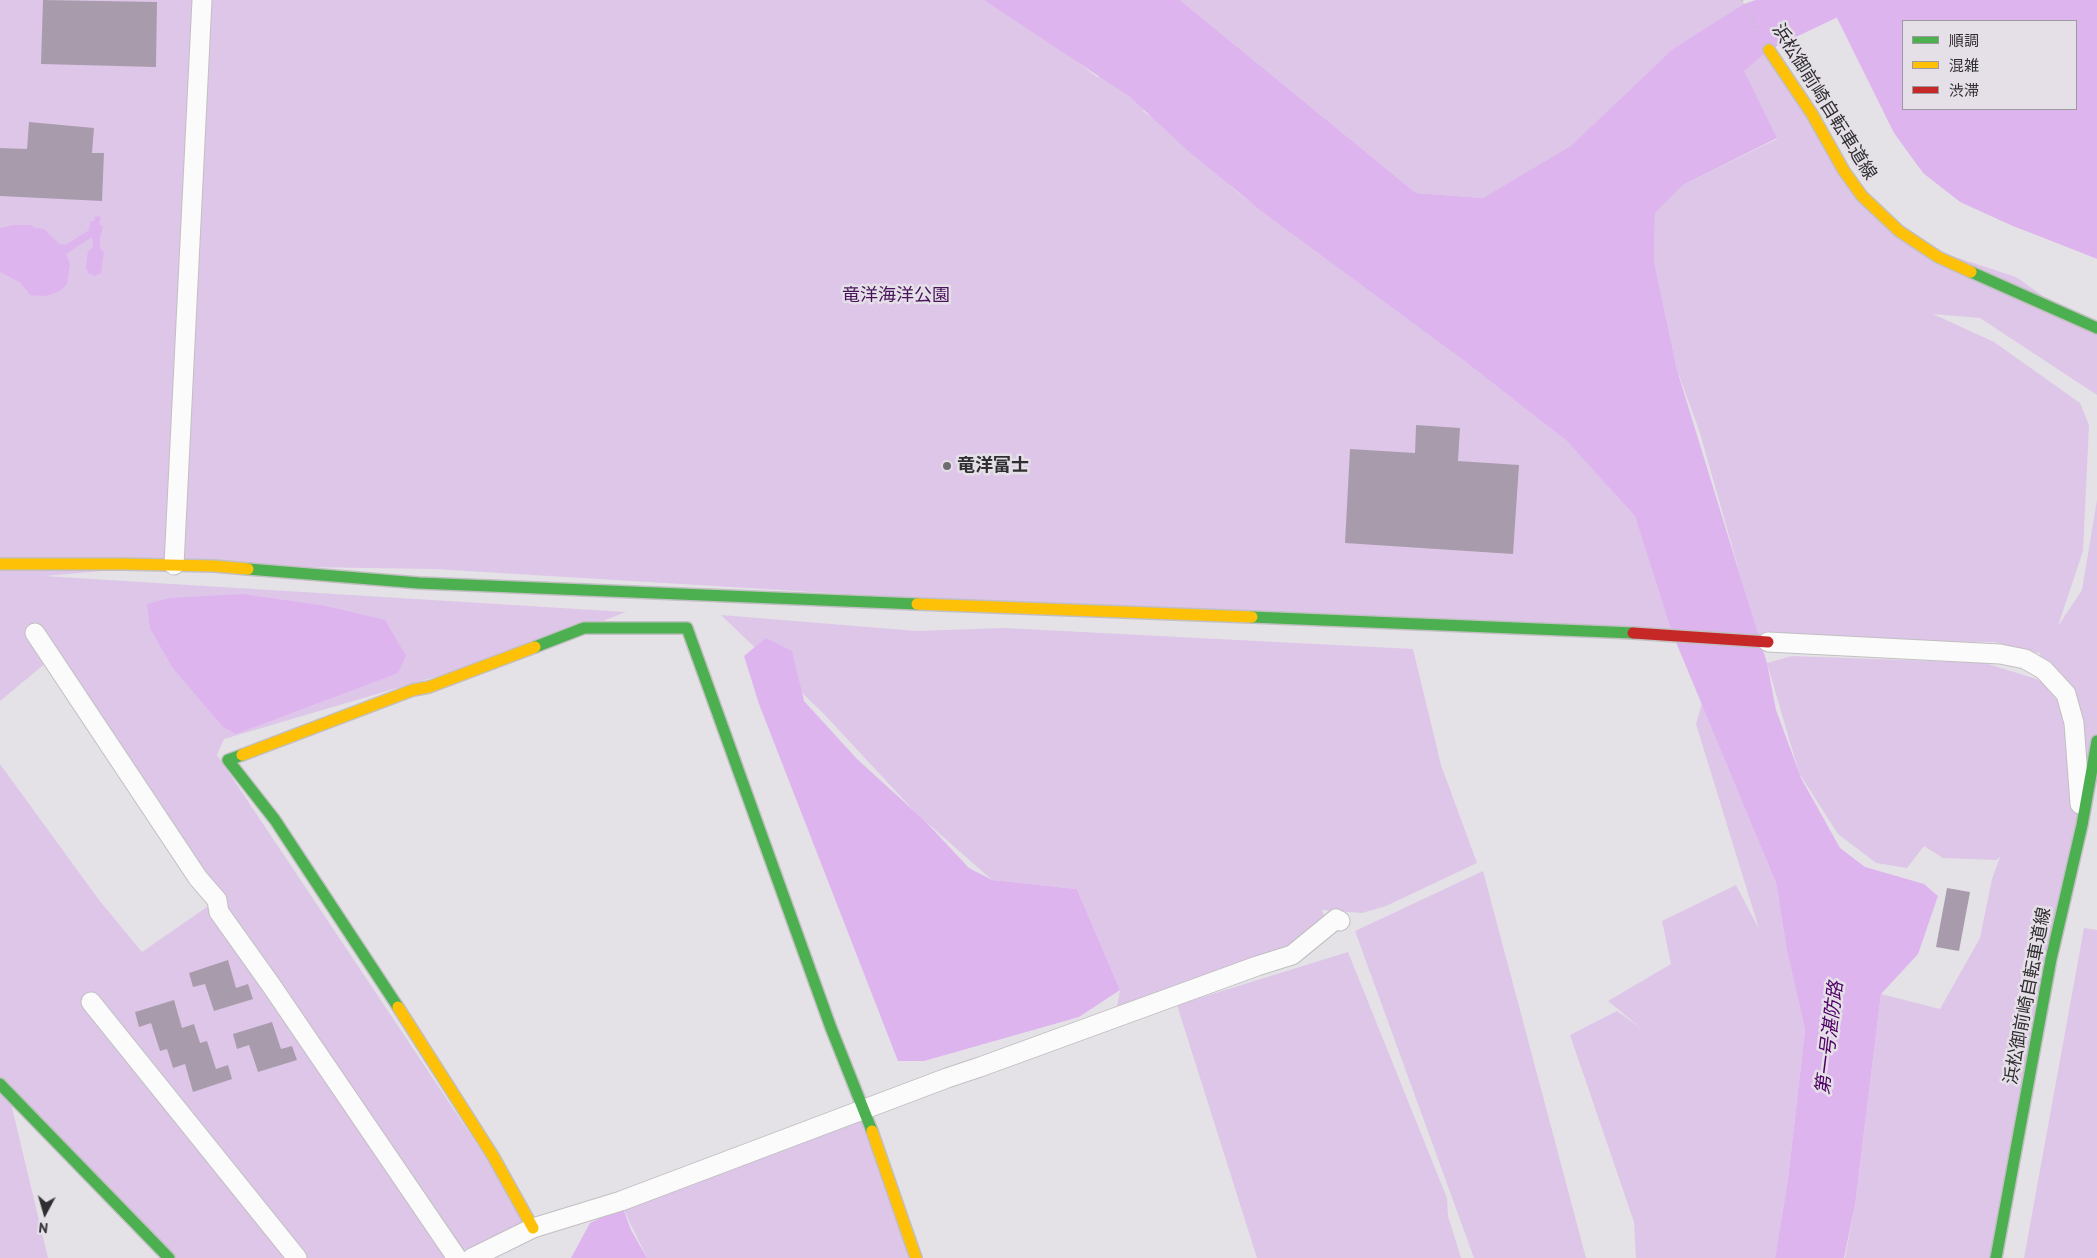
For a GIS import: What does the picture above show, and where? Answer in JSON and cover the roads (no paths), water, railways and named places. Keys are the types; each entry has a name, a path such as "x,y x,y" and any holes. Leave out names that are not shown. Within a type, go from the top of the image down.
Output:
{"street":[{"path":"174,565 202,0"},
{"name":"浜松御前崎自転車道線","path":"1769,50 1812,114 1844,171 1862,196 1899,230 1938,257 2097,328"},
{"path":"0,564 214,566 419,583 1673,635 1768,642 1982,652 2026,659 2044,670 2066,694 2074,723 2082,824"},
{"path":"533,1228 493,1156 408,1021 359,950 275,820 228,760 584,628 687,628 831,1028 849,1076 864,1108 916,1258"},
{"path":"36,633 198,878 217,900 220,912 456,1258"},
{"name":"浜松御前崎自転車道線","path":"1996,1258 2051,959 2082,824 2097,741"},
{"path":"472,1258 533,1228 620,1200 864,1108 1292,955 1336,919 1340,921"},
{"path":"91,1002 297,1258"},
{"path":"0,1084 169,1258"}],"water":[{"name":"第一号湛防路","path":"984,0 1180,0 1416,193 1483,198 1571,146 1673,49 1744,4 1756,0 2097,0 2097,259 1969,209 1928,178 1908,156 1890,127 1836,18 1769,50 1744,71 1777,138 1683,185 1655,213 1654,261 1677,370 1767,663 1776,710 1801,778 1840,848 1865,867 1924,884 1938,896 1918,954 1881,994 1855,1205 1844,1258 1775,1258 1788,1179 1805,1030 1787,951 1776,883 1673,635 1635,516 1568,442 1466,362 1260,210 1187,150 1130,97"},
{"path":"95,216 101,217 99,224 103,227 100,238 100,248 104,252 101,273 95,276 89,274 86,268 88,251 93,248 92,237 66,254 70,264 67,284 58,292 46,296 30,295 21,283 0,272 0,228 14,225 31,225 35,228 44,229 59,244 66,245 89,230 90,221 94,221"},
{"path":"243,594 326,606 385,620 406,656 398,673 236,734 223,727 172,667 150,628 147,604 170,598"},
{"path":"766,638 792,651 804,701 857,759 925,821 969,868 992,880 1077,889 1120,990 1079,1017 924,1061 898,1061 759,704 744,656"},
{"path":"623,1208 631,1230 647,1258 571,1258 590,1223"}],"place":[{"name":"竜洋富士","path":"947,466"}],"park label":[{"name":"竜洋海洋公園","path":"896,296"}]}
